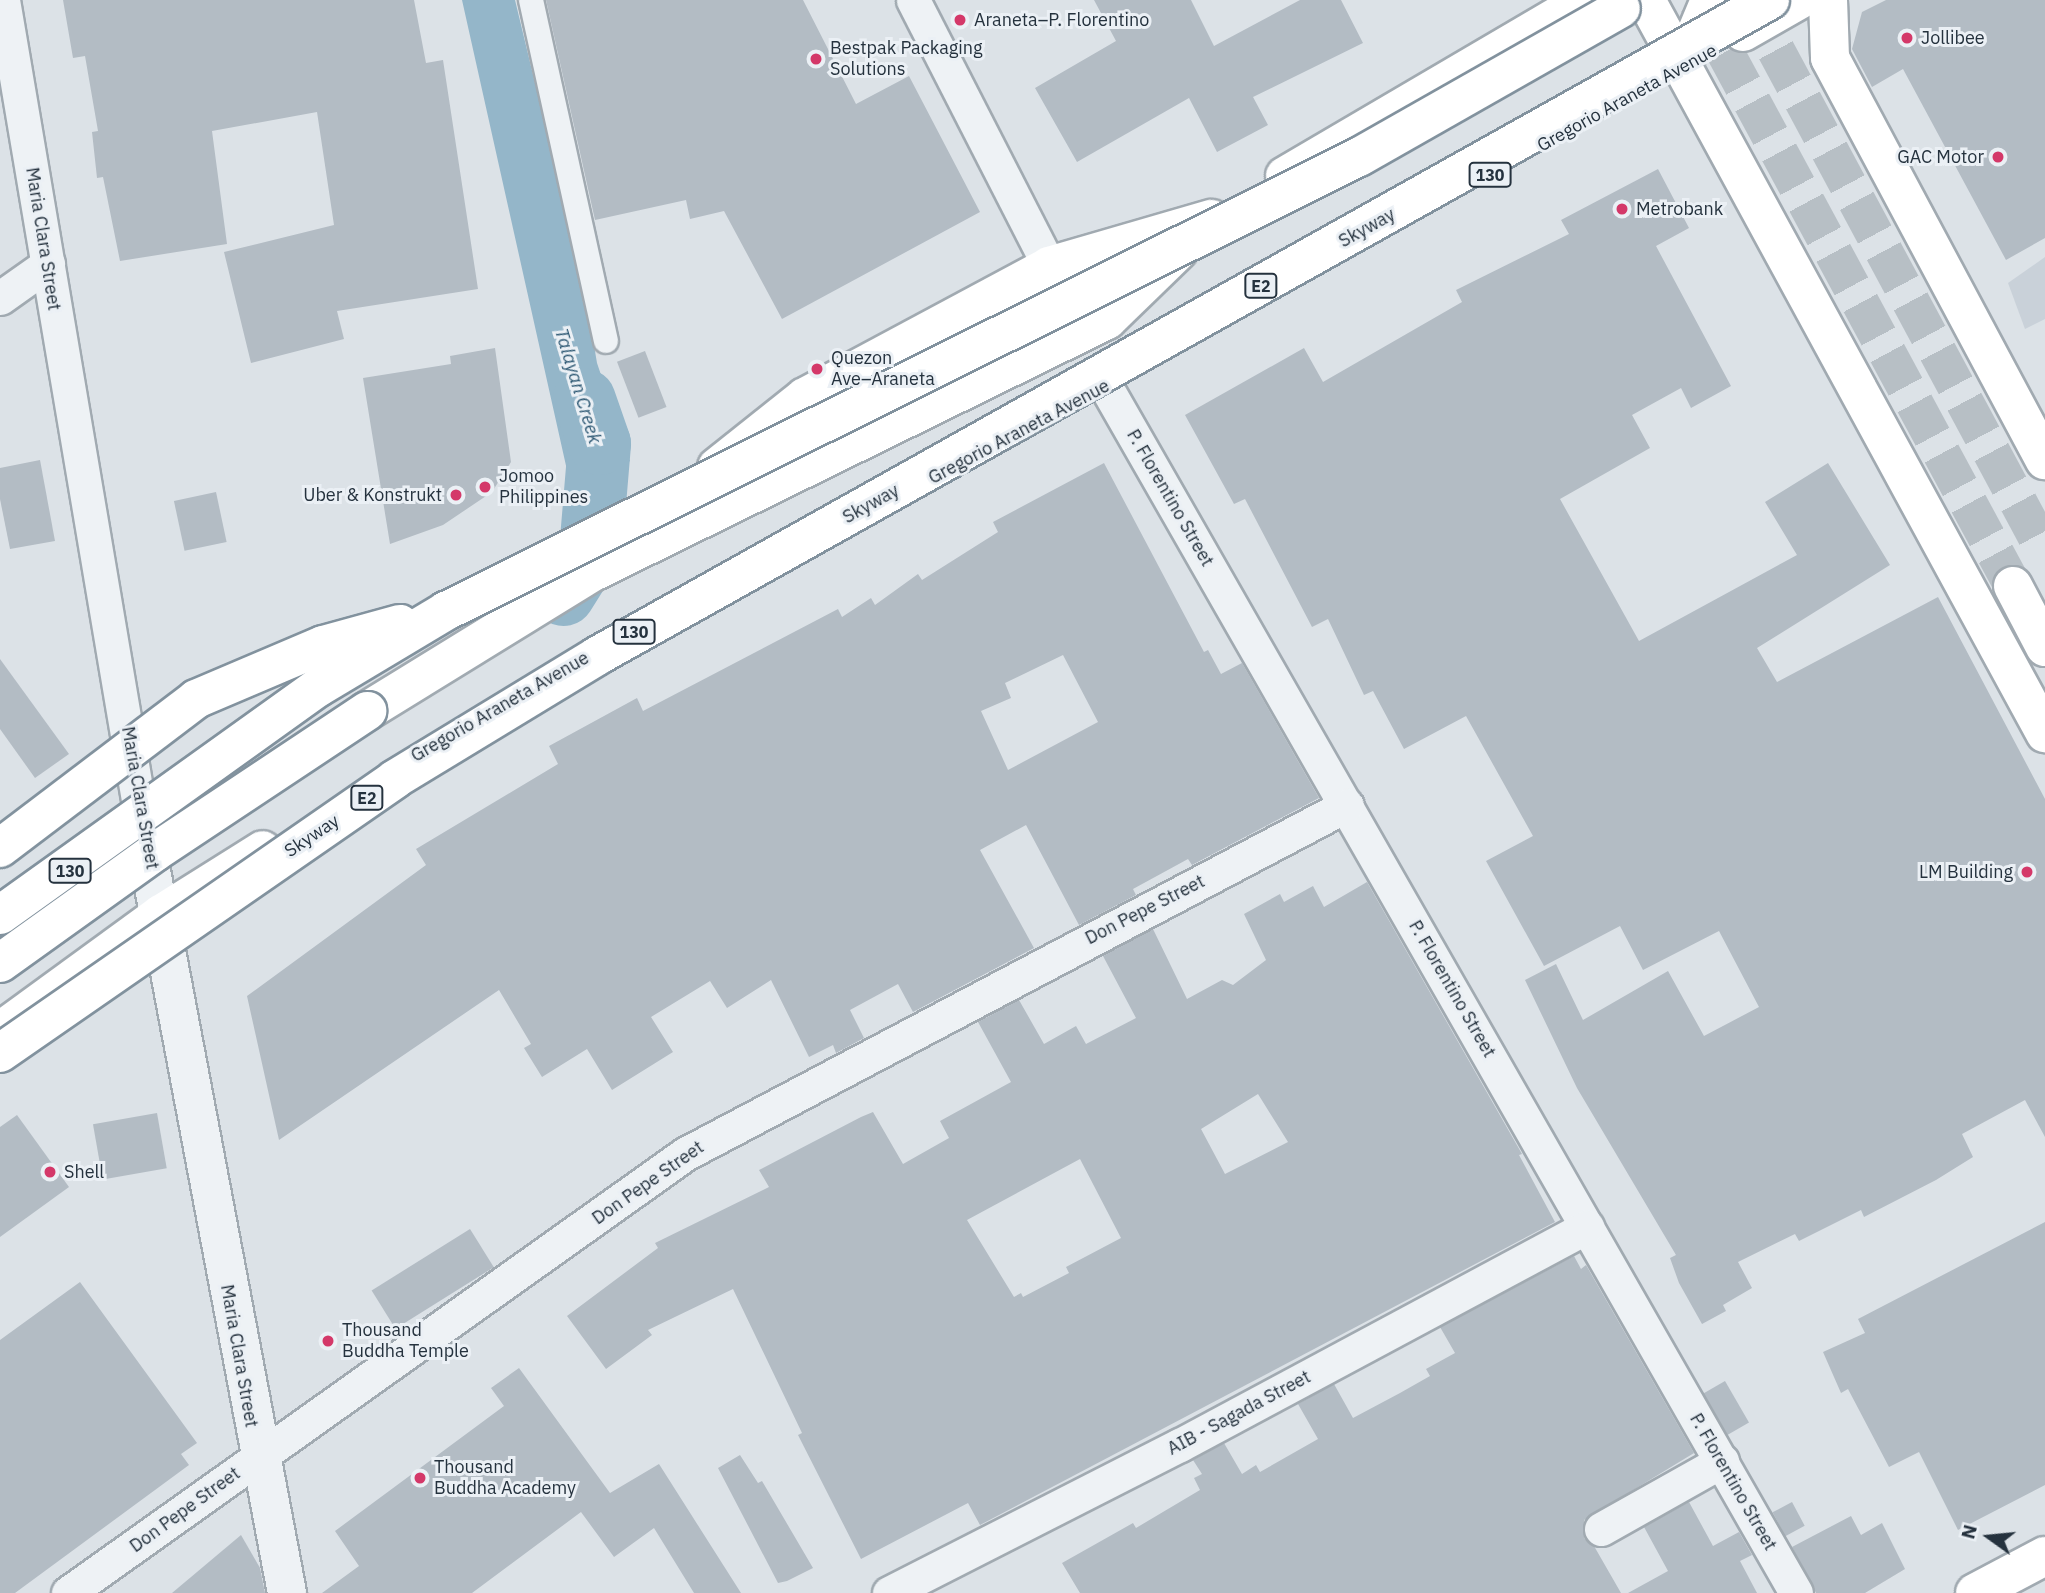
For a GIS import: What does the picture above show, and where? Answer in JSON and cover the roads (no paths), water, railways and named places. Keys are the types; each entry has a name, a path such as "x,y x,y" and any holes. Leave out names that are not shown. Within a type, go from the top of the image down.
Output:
{"main road":[{"name":"130","path":"663,508 820,436 1066,313 1211,219 1586,0"},
{"path":"0,915 319,687 446,611 1359,157 1635,0"},
{"path":"1646,0 2045,733"},
{"path":"1682,67 1710,0"},
{"name":"Skyway","path":"0,1053 395,779 727,583 1770,0"},
{"name":"Gregorio Araneta Avenue","path":"0,1032 161,915 457,727 727,583 1106,387 1799,0"},
{"path":"1828,0 1830,58 2045,460"},
{"name":"130","path":"0,923 141,818 365,667 584,561 663,508 804,397 1049,266 1211,219"},
{"path":"0,963 155,852 356,719 584,561 1107,320 1211,219"},
{"path":"2013,586 2045,647"},
{"path":"0,848 196,699 323,645 446,611"},
{"path":"1975,1593 2045,1556"}],"street":[{"name":"Maria Clara Street","path":"4,0 141,818 161,915 258,1457 287,1593"},
{"path":"531,0 606,341"},
{"path":"913,0 1049,266"},
{"path":"0,298 48,264"},
{"name":"P. Florentino Street","path":"1106,387 1796,1593"},
{"name":"Don Pepe Street","path":"68,1593 685,1154 1347,805"},
{"name":"AIB - Sagada Street","path":"889,1593 1180,1445 1587,1227"},
{"path":"1601,1529 1722,1461"}],"water":[{"path":"462,0 515,0 584,286 597,363 630,461 573,497"}],"waterway":[{"name":"Talayan Creek","path":"563,594 590,551 599,443 584,400"}],"tunnel":[{"path":"1749,0 2045,552"},
{"path":"1698,2 2013,586"}],"place":[{"name":"Araneta–P. Florentino","path":"960,20"},
{"name":"Jollibee","path":"1907,38"},
{"name":"Bestpak Packaging Solutions","path":"816,59"},
{"name":"GAC Motor","path":"1998,157"},
{"name":"Metrobank","path":"1622,209"},
{"name":"Quezon Ave–Araneta","path":"817,369"},
{"name":"Jomoo Philippines","path":"485,487"},
{"name":"Uber & Konstrukt","path":"456,495"},
{"name":"LM Building","path":"2027,872"},
{"name":"Shell","path":"50,1172"},
{"name":"Thousand Buddha Temple","path":"328,1341"},
{"name":"Thousand Buddha Academy","path":"420,1478"}]}
